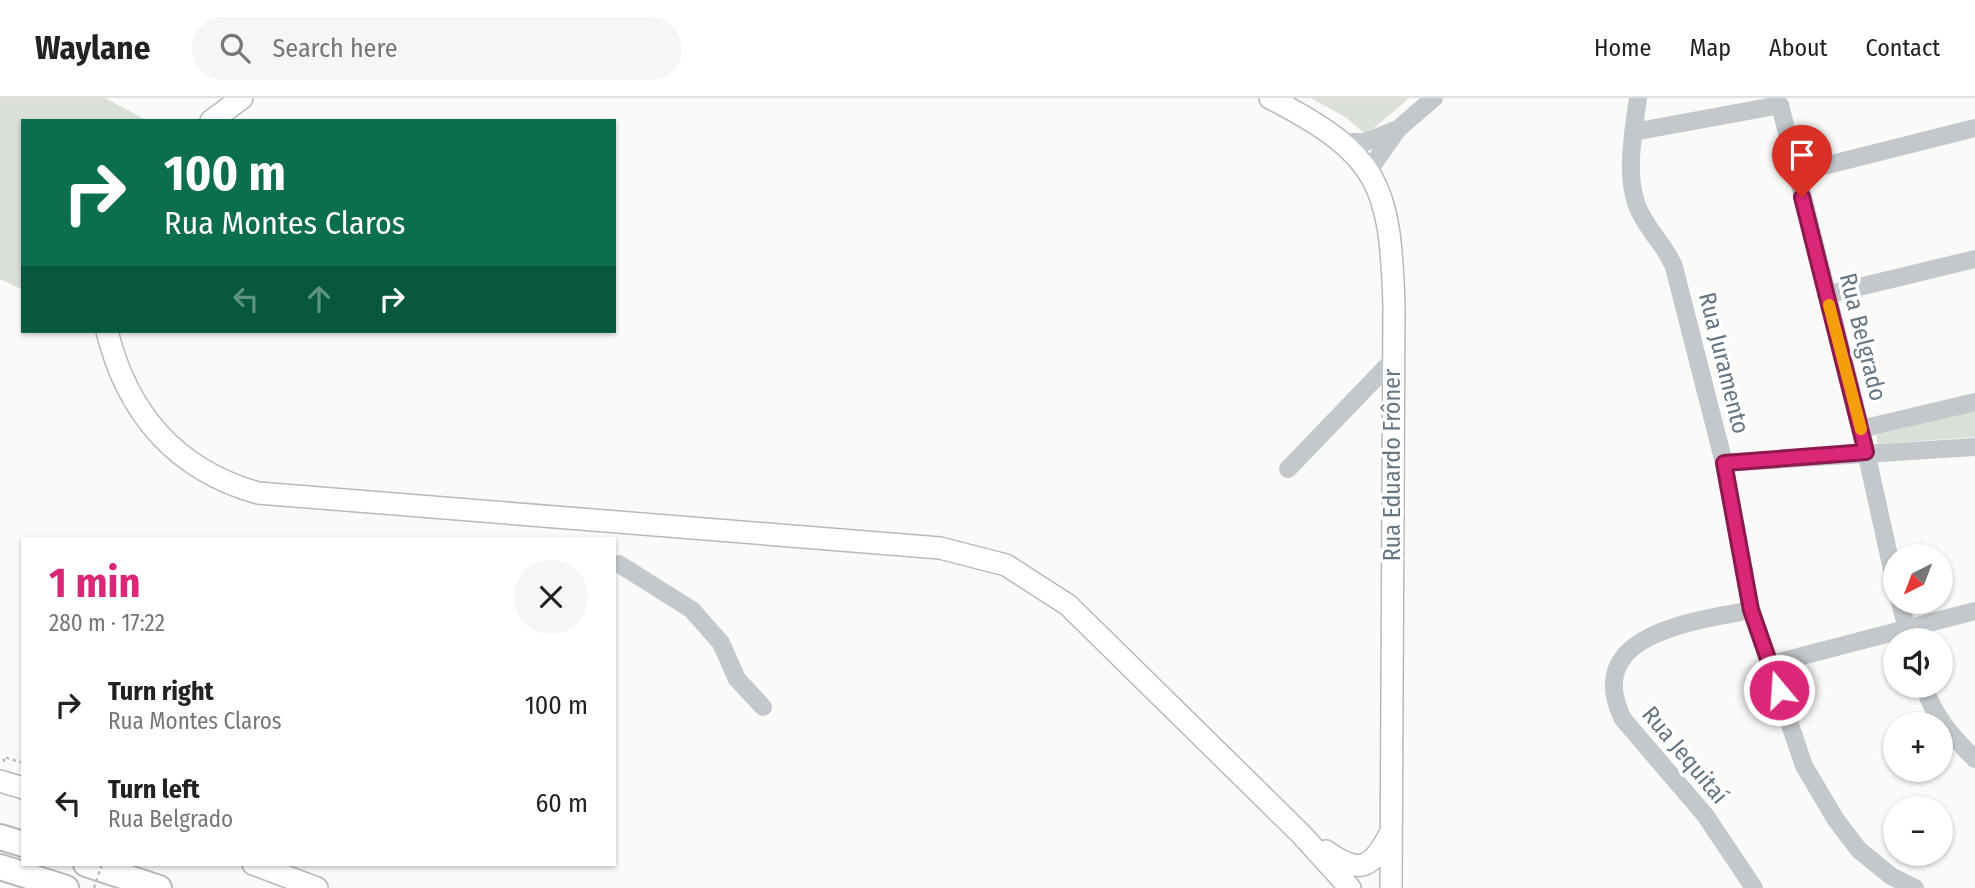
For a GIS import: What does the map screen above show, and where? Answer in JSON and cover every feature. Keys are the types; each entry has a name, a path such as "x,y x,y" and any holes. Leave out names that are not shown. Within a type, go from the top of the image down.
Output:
{"highway":[{"path":"0,837 21,843"},
{"path":"92,866 159,888"},
{"path":"0,867 66,888"}],"main road":[{"path":"214,119 242,98"},
{"name":"Rua Eduardo Frôner","path":"1270,98 1306,117 1343,142 1369,170 1382,198 1392,240 1394,826 1391,888"},
{"path":"108,333 125,384 150,425 198,468 234,486 258,493 940,548 1006,565 1068,605 1301,834 1350,888"},
{"path":"0,781 21,778"},
{"path":"1301,834 1347,866 1357,867 1368,864 1379,855 1394,826"},
{"path":"258,866 317,888"}],"street":[{"path":"1369,170 1398,129 1434,98"},
{"name":"Rua Juramento","path":"1638,98 1633,131 1635,201 1643,219 1663,243 1674,267 1724,463 1751,610 1804,766 1821,797 1859,850 1891,876 1915,888"},
{"name":"Rua Belgrado","path":"1633,131 1780,105 1861,429 1886,544"},
{"path":"1796,173 1975,128"},
{"path":"1343,142 1366,142 1398,129"},
{"path":"1826,295 1975,259"},
{"path":"1288,469 1391,362"},
{"path":"1861,429 1975,402"},
{"path":"1724,463 1975,447"},
{"path":"619,564 692,610 722,643 737,679 763,707"},
{"name":"Rua Jequitaí","path":"1751,610 1666,629 1638,643 1621,659 1613,680 1614,701 1623,719 1705,815 1754,888"},
{"path":"1925,628 1975,611"},
{"path":"1771,664 1883,639"},
{"path":"1928,698 1952,737 1975,759"}],"path":[{"path":"21,762 5,757 4,763 21,778"},
{"path":"94,888 101,866"}],"shaded area":[{"path":"0,98 105,98 144,119 21,119 21,289 0,279"},
{"path":"1311,98 1409,98 1366,135 1347,118"},
{"path":"1975,410 1975,437 1878,444 1876,435"}],"slow traffic":[{"path":"1829,305 1861,429"}],"route":[{"path":"1779,690 1751,610 1724,463 1866,452 1802,197"}]}
